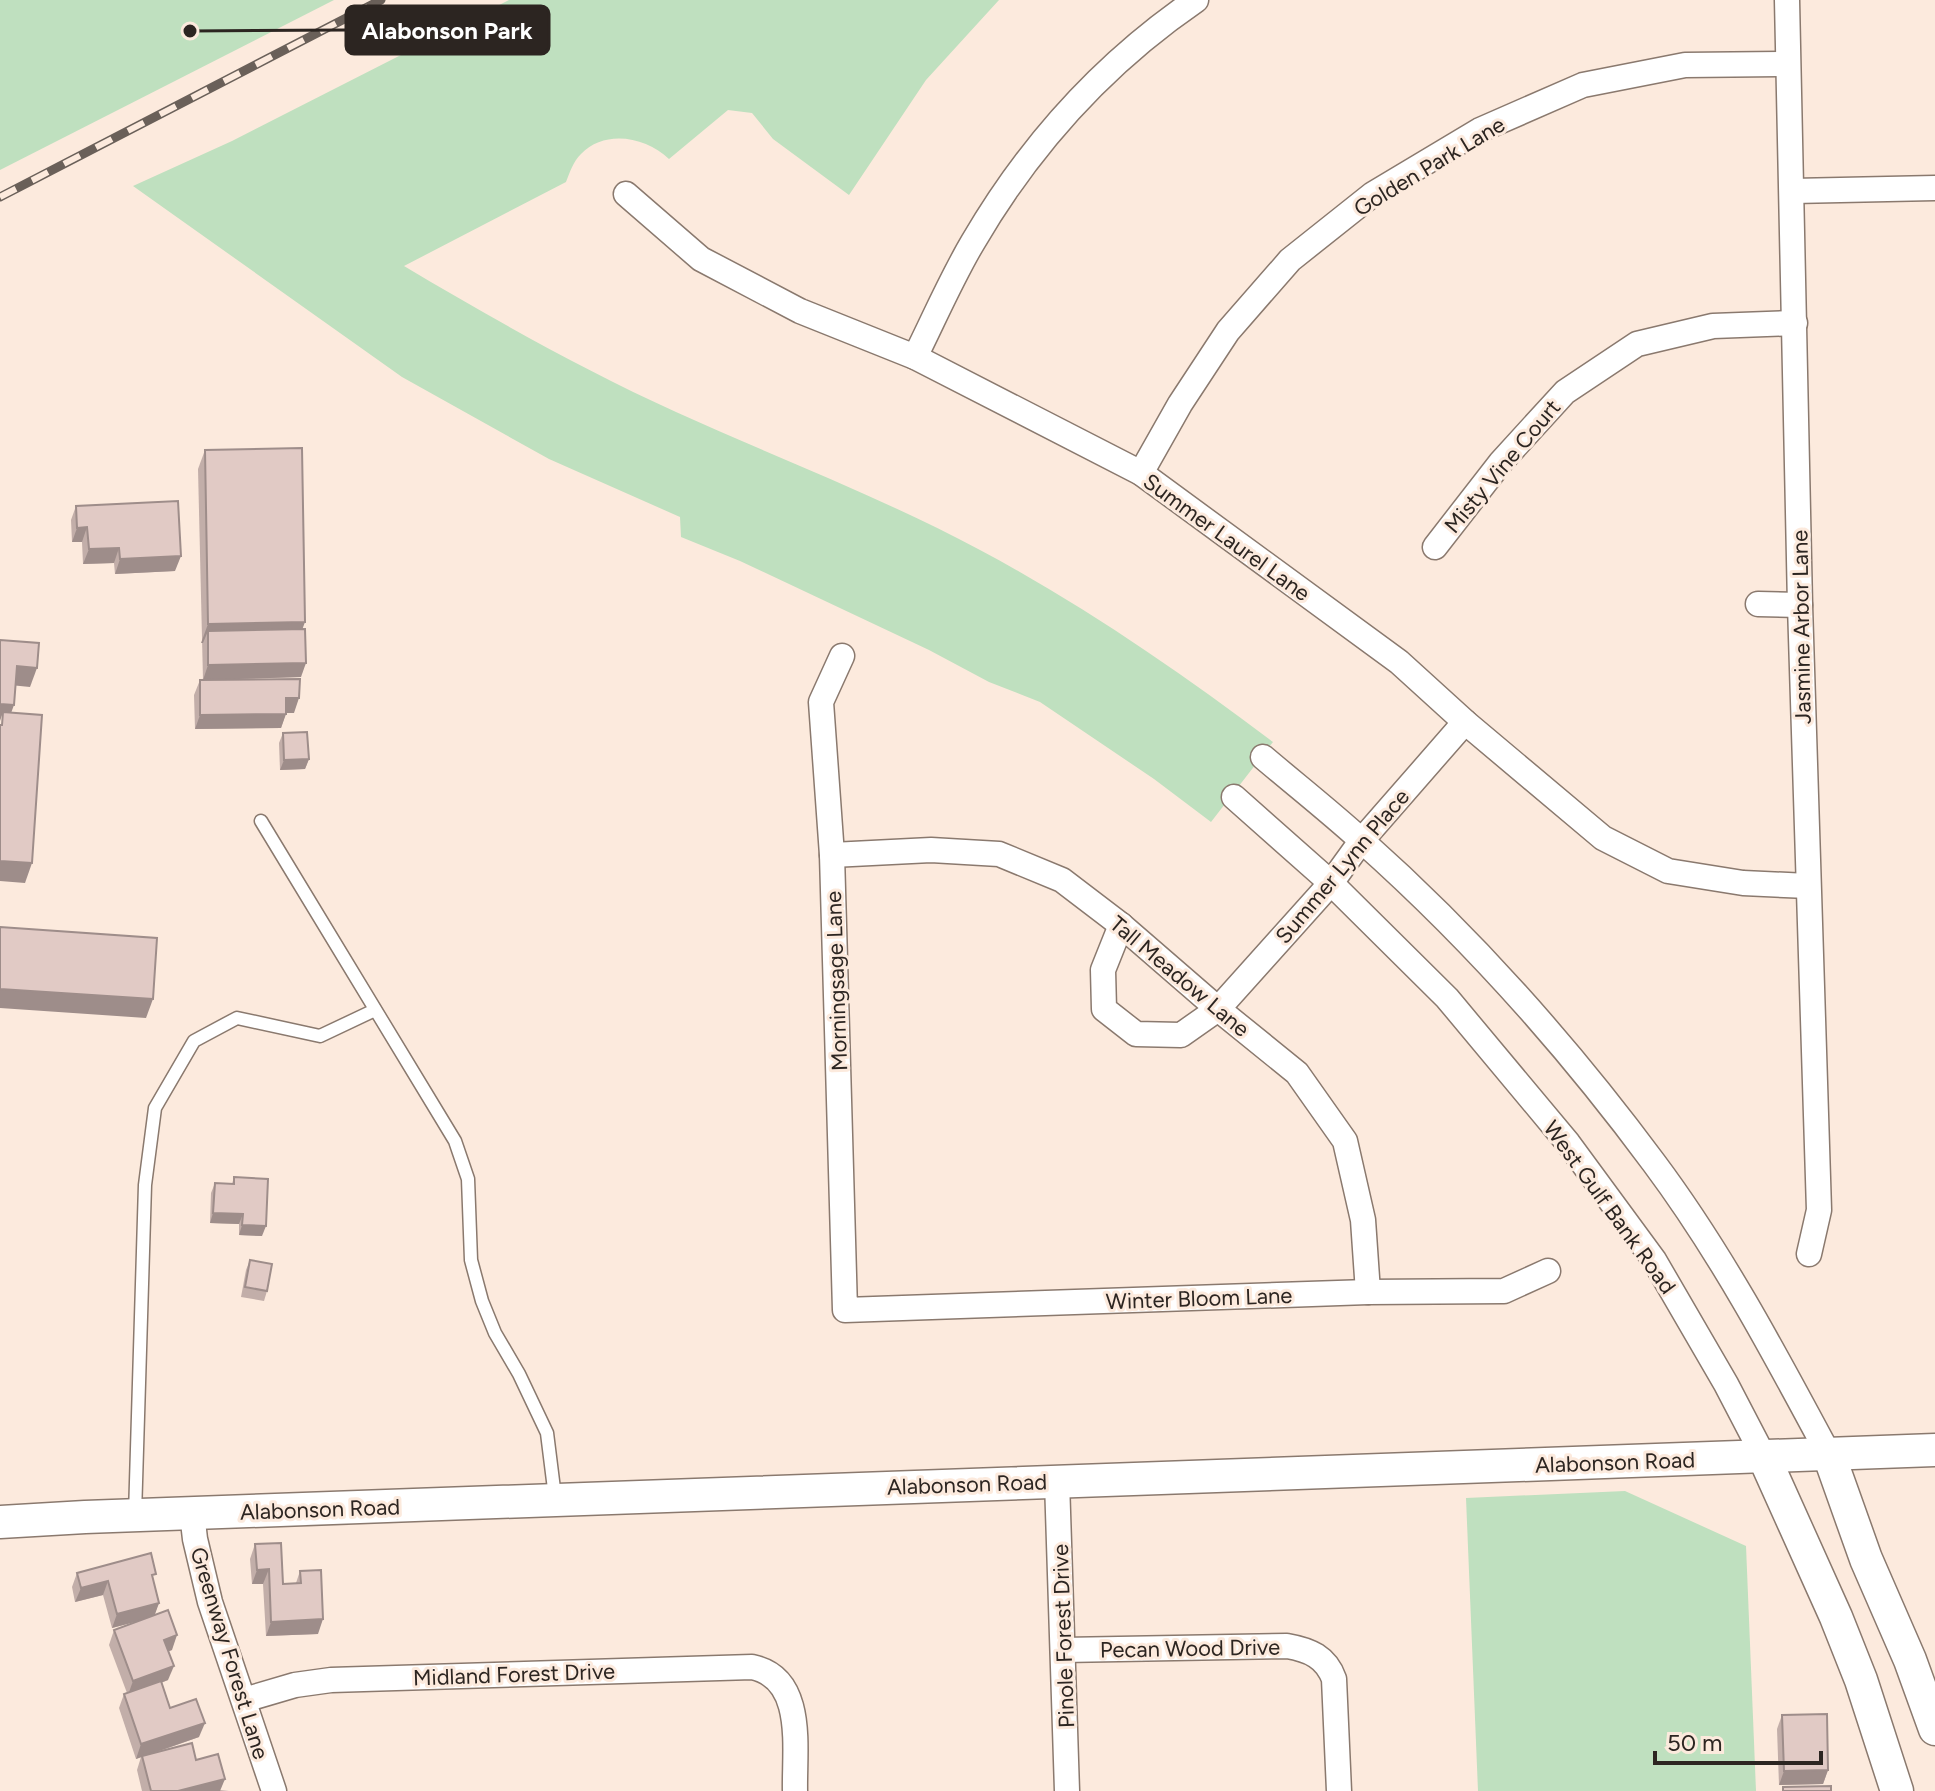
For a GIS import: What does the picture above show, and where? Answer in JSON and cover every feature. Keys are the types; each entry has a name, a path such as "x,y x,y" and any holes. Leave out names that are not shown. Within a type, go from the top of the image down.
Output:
{"street":[{"path":"915,357 973,242 1034,150 1103,74 1196,0"},
{"name":"Jasmine Arbor Lane","path":"1787,0 1800,605 1819,1210 1809,1254"},
{"name":"Golden Park Lane","path":"1141,473 1180,404 1228,331 1290,260 1373,194 1480,130 1583,85 1685,65 1787,64"},
{"path":"1793,191 1935,188"},
{"name":"Summer Laurel Lane","path":"626,194 701,259 800,311 915,357 1141,473 1399,662 1603,838 1668,871 1743,883 1808,886"},
{"name":"Misty Vine Court","path":"1435,547 1501,462 1565,392 1637,344 1713,326 1795,323"},
{"path":"1758,604 1800,605"},
{"name":"Morningsage Lane","path":"842,656 821,702 832,855 845,1310"},
{"name":"Summer Lynn Place","path":"1121,925 1103,970 1104,1009 1136,1034 1181,1035 1218,1009 1331,883 1362,840 1465,722"},
{"path":"1263,757 1362,840 1507,984 1655,1165 1724,1269 1829,1455 1866,1559 1910,1660 1935,1729"},
{"name":"West Gulf Bank Road","path":"1234,797 1331,883 1447,998 1568,1143 1654,1260 1726,1384 1764,1457 1836,1617 1861,1680 1897,1791"},
{"name":"Tall Meadow Lane","path":"832,855 931,850 999,854 1062,880 1121,925 1297,1073 1345,1141 1363,1220 1368,1292"},
{"name":"Winter Bloom Lane","path":"845,1310 1368,1292 1504,1291 1548,1271"},
{"name":"Alabonson Road","path":"0,1522 1935,1450"},
{"name":"Pinole Forest Drive","path":"1057,1481 1067,1791"},
{"name":"Greenway Forest Lane","path":"192,1513 210,1602 274,1791"},
{"name":"Pecan Wood Drive","path":"1063,1650 1287,1646 1313,1653 1330,1668 1334,1679 1339,1791"},
{"name":"Midland Forest Drive","path":"244,1700 295,1685 362,1679 752,1667 773,1675 791,1701 795,1791"}],"lane":[{"path":"261,821 455,1141 468,1179 471,1260 482,1301 495,1333 547,1433 555,1500"},
{"path":"135,1515 145,1185 155,1108 194,1041 237,1018 320,1036 375,1010"}],"green space":[{"path":"0,0 334,0 0,170"},
{"path":"509,0 999,0 926,80 849,195 773,139 752,113 728,110 669,159 649,145 625,139 602,141 591,146 576,160 566,182 404,266 606,378 980,550 1056,593 1167,665 1273,742 1211,822 1154,779 1040,702 989,682 929,650 740,561 681,537 680,517 549,459 402,377 133,186 232,141"},
{"path":"1625,1491 1746,1546 1756,1791 1478,1791 1466,1498"}],"building":[{"path":"302,448 305,622 208,624 205,450"},
{"path":"178,501 181,556 120,559 119,548 89,549 87,527 77,528 76,506"},
{"path":"305,629 306,663 208,665 208,631"},
{"path":"0,640 39,643 37,668 17,666 14,705 0,704"},
{"path":"300,679 299,698 286,698 286,714 200,715 200,680"},
{"path":"3,712 42,715 32,863 0,861 0,725"},
{"path":"307,732 309,759 284,760 283,733"},
{"path":"0,927 157,938 153,999 0,989"},
{"path":"234,1177 268,1179 266,1226 242,1225 243,1214 213,1213 215,1183 234,1184"},
{"path":"250,1260 272,1264 267,1291 245,1287"},
{"path":"281,1543 283,1584 301,1583 300,1571 321,1570 323,1619 271,1622 269,1569 257,1570 255,1544"},
{"path":"151,1553 156,1574 152,1575 159,1603 117,1614 108,1581 81,1588 77,1573"},
{"path":"168,1610 177,1635 164,1640 174,1666 133,1681 114,1630"},
{"path":"161,1681 170,1708 196,1699 205,1723 141,1744 124,1694"},
{"path":"1827,1714 1828,1770 1784,1771 1782,1715"},
{"path":"192,1743 196,1760 218,1754 225,1779 178,1791 151,1791 142,1756"},
{"path":"1831,1786 1831,1791 1783,1791 1783,1787"}],"railway":[{"path":"0,197 381,0"}],"place":[{"name":"Alabonson Park","path":"190,31"}]}
